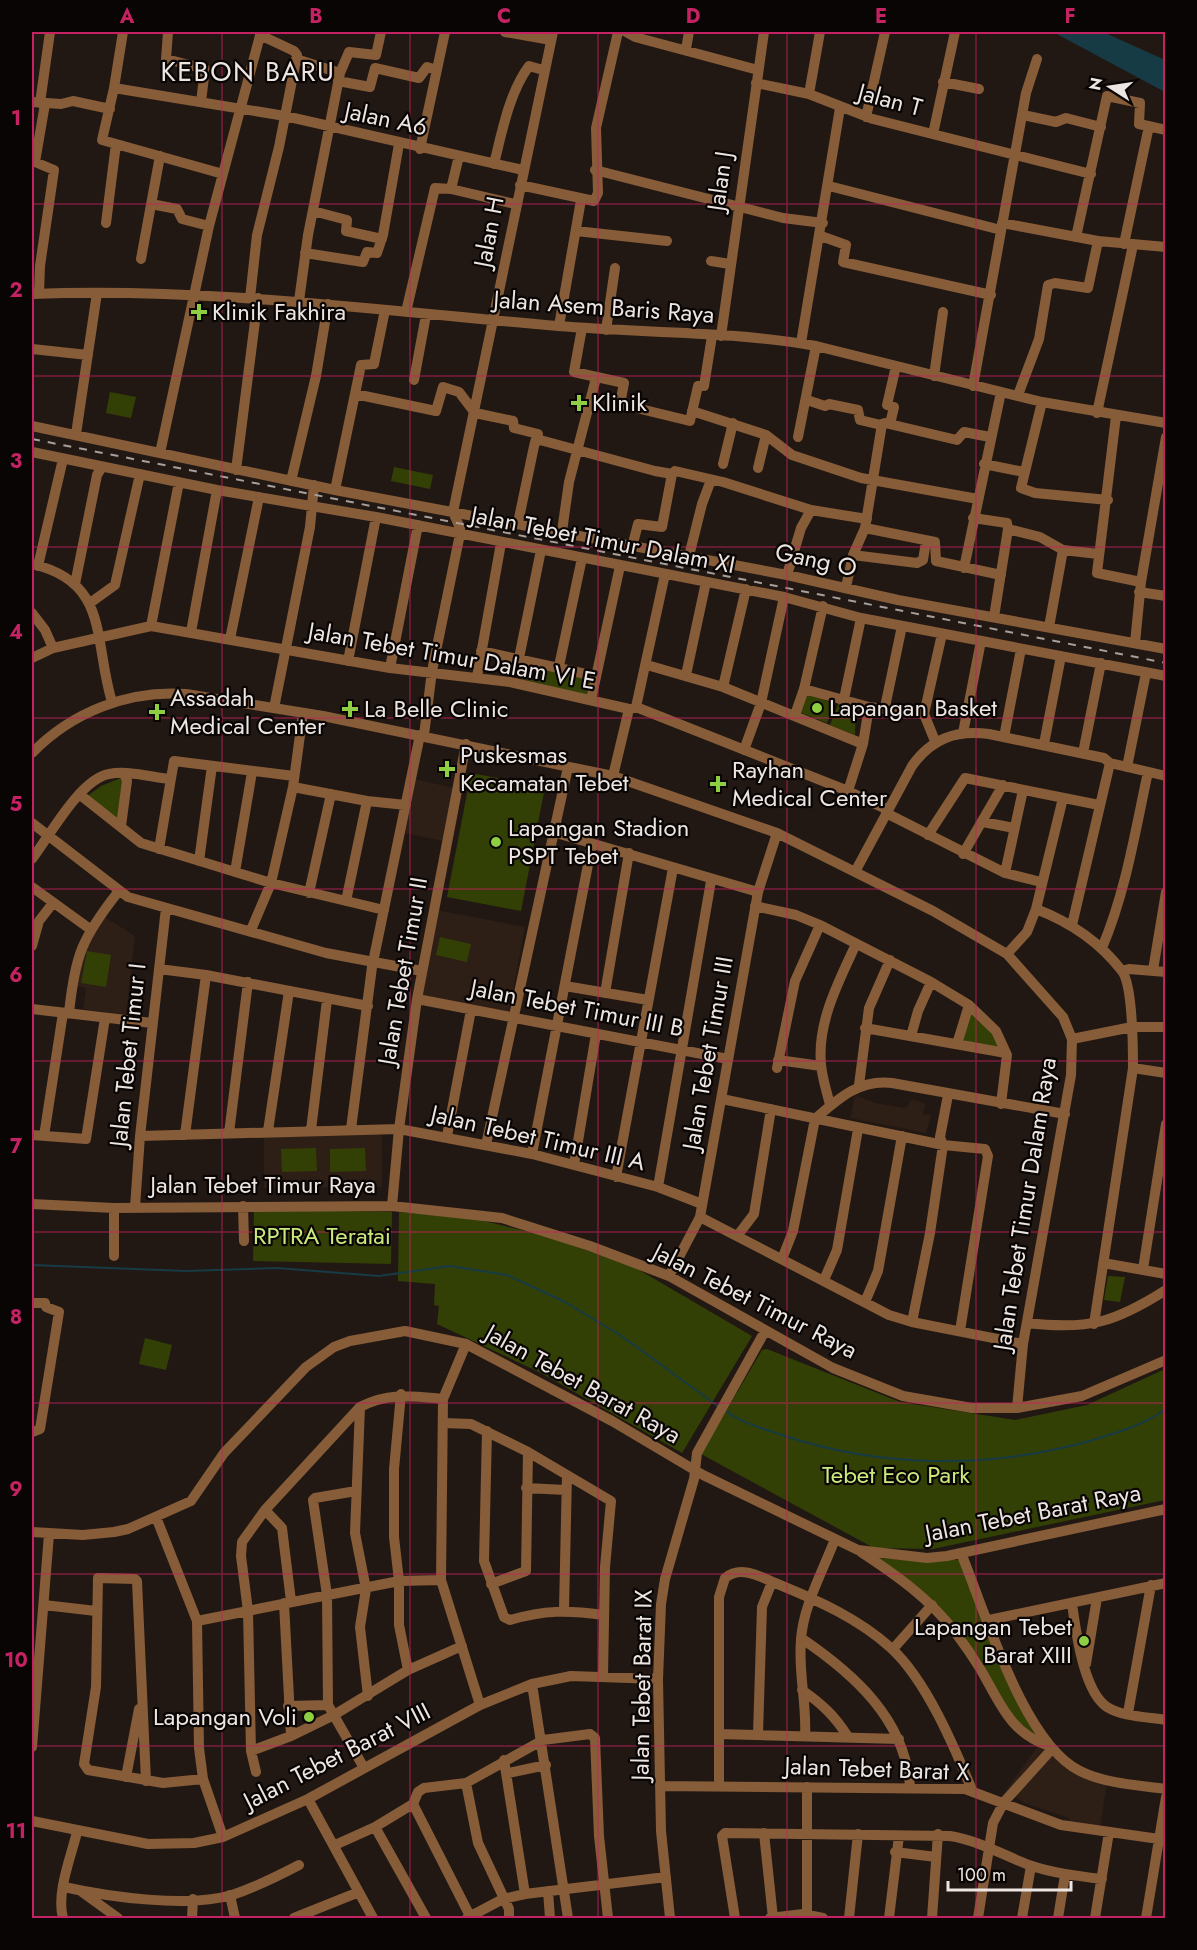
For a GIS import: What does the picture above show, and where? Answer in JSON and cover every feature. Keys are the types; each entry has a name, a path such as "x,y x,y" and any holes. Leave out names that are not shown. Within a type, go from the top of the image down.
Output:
{"street":[{"path":"35,293 54,170 35,162 39,103 50,32"},
{"path":"123,32 110,109 102,139 223,174"},
{"path":"168,32 166,58 205,69 201,102"},
{"path":"299,301 304,253 339,77 349,52 376,55 381,32"},
{"path":"420,149 445,32"},
{"path":"505,32 552,36"},
{"path":"520,185 581,200 594,201 596,199 598,193 596,128 618,32"},
{"path":"626,32 644,35 758,70"},
{"path":"686,49 689,32"},
{"name":"Jalan J","path":"692,411 698,386 704,386 717,336 730,264 764,32"},
{"path":"809,94 820,32"},
{"path":"866,117 885,32"},
{"path":"933,134 953,32"},
{"path":"159,453 209,225 261,33 295,52 296,59 285,117 257,235 254,298 236,470"},
{"name":"Jalan H","path":"453,512 475,413 515,204 552,36"},
{"path":"973,386 1028,82 1037,58"},
{"path":"296,59 370,87 375,68 419,78 427,67 437,70"},
{"path":"494,165 513,98 524,74 529,66 543,70"},
{"path":"944,82 979,89"},
{"name":"Jalan T","path":"756,83 809,94 866,117 1014,157 1091,174"},
{"name":"Jalan A6","path":"114,88 285,117 420,149 523,170"},
{"path":"1076,237 1108,95 1140,103 1138,122 1166,130"},
{"path":"39,103 73,100 110,109"},
{"path":"801,343 821,236 840,108"},
{"path":"1023,115 1058,122 1066,118 1101,126"},
{"path":"1097,413 1149,126"},
{"path":"106,224 116,144"},
{"path":"304,253 363,262 368,252 377,253 382,239 399,144"},
{"path":"141,259 160,156"},
{"path":"451,189 459,156"},
{"path":"596,171 783,218 823,223"},
{"path":"829,186 1001,226 1098,241 1166,248"},
{"path":"406,312 435,188 451,189 515,204"},
{"path":"559,326 581,200"},
{"path":"151,204 177,209 182,219 209,225"},
{"path":"313,211 347,220 346,231 382,239"},
{"path":"576,231 667,241"},
{"path":"821,236 846,245 843,262 991,295"},
{"path":"1017,395 1039,339 1048,285 1055,283 1088,288 1098,241"},
{"path":"711,261 730,264"},
{"path":"606,330 615,268"},
{"name":"Jalan Asem Baris Raya","path":"35,293 254,298 606,330 801,343 1042,402 1166,423"},
{"path":"76,434 97,293"},
{"path":"291,481 316,376 327,304"},
{"path":"335,490 361,365 374,363 385,310"},
{"path":"933,376 943,312"},
{"path":"414,380 426,315"},
{"path":"582,328 574,371 624,383 620,404 690,421 692,411 766,435 792,455 861,478 978,499"},
{"path":"798,437 816,346"},
{"path":"32,349 88,355"},
{"path":"846,587 853,555 866,524 873,479 886,424 894,407 887,405 896,366"},
{"path":"562,531 576,449 596,378"},
{"path":"355,394 436,411 443,387 459,392 475,413 514,422 514,428 538,434 518,523"},
{"path":"964,568 1000,392"},
{"path":"807,400 825,406 829,404 858,410 860,420 957,440 964,432 990,437"},
{"path":"1042,402 1021,488 1026,492 1108,500"},
{"path":"1116,416 1108,500 1098,554 1098,574 1166,596"},
{"path":"723,464 733,423"},
{"name":"Gang O","path":"32,426 335,490 562,531 632,547 846,587 898,600 1166,649"},
{"path":"758,468 766,435"},
{"path":"1135,643 1140,587 1166,437"},
{"path":"536,442 541,440 672,474 675,471 711,480 811,510 936,543 936,561 1001,575"},
{"name":"Jalan Tebet Timur Dalam XI","path":"32,452 217,490 376,517 784,597 861,618 1166,676"},
{"path":"63,459 35,565 58,572 75,584 90,603 112,702"},
{"path":"984,464 1024,472"},
{"path":"75,584 98,475 102,467"},
{"path":"90,603 116,585 140,474"},
{"path":"632,547 638,524 662,527 672,474"},
{"path":"689,556 702,504 711,480"},
{"path":"32,658 52,648 151,626 179,482"},
{"path":"274,708 310,527 310,506 314,485"},
{"path":"191,632 217,490"},
{"path":"230,639 259,497"},
{"path":"787,575 801,528 811,510"},
{"path":"351,1129 373,962 405,805 422,735 432,671 460,534 453,512"},
{"path":"348,661 376,517"},
{"path":"973,518 1008,526 1040,537 1063,550 1098,554"},
{"path":"390,668 418,525"},
{"path":"994,616 1008,526"},
{"path":"853,555 917,563 923,560 926,542"},
{"path":"477,677 501,543"},
{"path":"519,658 542,550"},
{"path":"1049,627 1063,550"},
{"path":"559,666 582,558"},
{"path":"591,700 620,566"},
{"path":"613,776 647,665 665,574"},
{"path":"686,675 706,582"},
{"path":"723,687 746,590"},
{"path":"744,750 761,703 784,597"},
{"path":"795,715 804,689 823,606"},
{"path":"32,615 45,630 52,648"},
{"path":"844,699 861,618"},
{"name":"Jalan Tebet Timur Dalam VI E","path":"151,626 390,668 477,677 633,708 848,791 963,854 1005,873 1041,882"},
{"path":"885,707 902,626"},
{"path":"936,741 924,714 942,634"},
{"path":"963,733 981,641"},
{"path":"1004,737 1021,650"},
{"path":"481,651 559,666 595,676"},
{"path":"1044,744 1061,657"},
{"path":"1083,753 1101,663"},
{"path":"647,665 723,687 863,744"},
{"path":"1127,767 1146,673"},
{"path":"804,689 870,707 885,707 924,714"},
{"name":"Jalan Tebet Timur Dalam Raya","path":"32,753 56,731 112,702 167,693 303,712 466,744 613,776 777,833 856,870 972,932 1007,954 1063,1017 1072,1039 1071,1075 1023,1344 1017,1407"},
{"path":"848,791 863,744 870,707"},
{"path":"251,930 271,883 294,782 303,712"},
{"path":"856,870 912,766 922,752 936,741 972,732 1044,744 1106,758 1110,763 1166,776"},
{"name":"Jalan Tebet Timur II","path":"392,1206 399,1129 417,999 466,744"},
{"path":"159,849 172,763 176,760 252,772 294,782 332,795 405,805"},
{"path":"1072,924 1110,763"},
{"path":"199,861 212,766"},
{"path":"486,1145 568,767"},
{"path":"235,872 252,772"},
{"path":"1102,948 1118,909 1127,878 1148,772"},
{"path":"32,859 80,794 93,781 107,774 124,773 170,779"},
{"path":"121,826 127,781 124,773"},
{"path":"928,835 964,779 1099,805"},
{"path":"963,854 1003,785"},
{"path":"1005,873 1023,790"},
{"path":"80,794 141,843 271,883 384,910"},
{"path":"309,892 332,795"},
{"path":"1007,954 1027,932 1036,909 1063,798"},
{"path":"346,901 367,801"},
{"path":"983,822 1014,828"},
{"path":"32,823 118,892 166,908 251,930 326,953 422,971"},
{"path":"553,832 758,892"},
{"name":"Jalan Tebet Timur III","path":"669,1276 700,1217 755,906 777,833"},
{"path":"532,1154 592,844"},
{"path":"605,993 630,853"},
{"path":"616,1177 639,1042 673,868"},
{"path":"658,1187 711,880"},
{"path":"32,886 90,929"},
{"path":"44,1136 78,953 90,929 118,892"},
{"path":"1153,970 1166,892"},
{"path":"32,946 39,921 53,903"},
{"path":"755,906 796,915 820,925 890,960 969,1005 996,1031 1006,1053 1007,1068 1001,1104"},
{"name":"Jalan Tebet Timur I","path":"135,1207 140,1136 166,908"},
{"path":"1036,909 1072,924 1102,948 1122,971 1132,1027 1133,1068 1094,1324"},
{"path":"820,925 795,981 777,1064 820,1066"},
{"path":"830,1105 820,1066 828,1011 856,944"},
{"path":"859,1085 865,1028 872,999 890,960"},
{"path":"159,969 248,982 327,1000 368,1006"},
{"path":"1122,971 1166,972"},
{"path":"185,1134 206,975"},
{"path":"229,1133 248,982"},
{"path":"911,1036 930,982"},
{"path":"565,986 648,1000"},
{"path":"268,1131 289,991"},
{"name":"Jalan Tebet Timur III B","path":"417,999 728,1059"},
{"path":"311,1130 327,1000"},
{"path":"957,1044 969,1005"},
{"path":"32,1009 152,1023"},
{"path":"447,1136 471,1010"},
{"path":"32,1135 86,1139 105,1018"},
{"path":"1072,1039 1132,1027 1166,1027"},
{"path":"865,1028 1006,1053"},
{"path":"574,1165 596,1034"},
{"path":"1133,1068 1166,1073"},
{"path":"782,1259 793,1231 815,1119 830,1105 859,1085 879,1081 1065,1114"},
{"path":"912,1322 930,1233 943,1145 940,1137 948,1095"},
{"path":"722,1099 858,1129 943,1145 982,1148 987,1152 960,1331"},
{"path":"738,1235 754,1214 771,1109"},
{"path":"1143,1269 1166,1124"},
{"name":"Jalan Tebet Timur III A","path":"140,1136 399,1129 447,1136 532,1154 658,1187 702,1204"},
{"path":"824,1280 837,1250 858,1129"},
{"path":"865,1302 878,1271 902,1136"},
{"name":"Jalan Tebet Timur Raya","path":"32,1204 114,1208 392,1206 502,1218 590,1246 669,1276 833,1368 903,1396 972,1408 1017,1407 1082,1396 1166,1360"},
{"path":"243,1206 244,1241"},
{"path":"114,1208 114,1256"},
{"path":"700,1217 889,1315 912,1322 1023,1344"},
{"path":"1103,1263 1166,1274"},
{"path":"1027,1323 1070,1326 1094,1324 1125,1314 1166,1290"},
{"path":"32,1303 45,1303 46,1307 59,1312 40,1429 32,1432"},
{"name":"Jalan Tebet Barat Raya","path":"32,1532 83,1535 114,1532 191,1501 224,1453 306,1367 334,1347 368,1335 405,1331 466,1344 612,1421 695,1470 858,1550 927,1558 961,1553 1166,1509"},
{"name":"Jalan Tebet Barat IX","path":"670,1918 660,1786 658,1679 661,1604 695,1470 697,1453 765,1331"},
{"path":"466,1344 443,1399 441,1580 480,1705"},
{"path":"256,1772 251,1751 248,1611 243,1574 232,1551 242,1542 265,1510 360,1407 376,1400 401,1394 443,1399"},
{"path":"401,1394 394,1469 394,1526 399,1581 399,1625 408,1670"},
{"path":"360,1407 355,1533 366,1589 360,1627 368,1696"},
{"path":"443,1423 471,1424 487,1431 528,1452 611,1501 603,1615 603,1676"},
{"path":"487,1431 484,1561 491,1584 507,1619 564,1609 603,1615"},
{"path":"491,1584 526,1571 528,1452"},
{"path":"564,1609 567,1475"},
{"path":"526,1488 566,1490"},
{"path":"356,1491 314,1499 327,1595 328,1705 364,1768"},
{"path":"265,1510 282,1528 291,1736"},
{"path":"156,1517 197,1621 198,1726 203,1779 222,1837"},
{"path":"32,1744 49,1534"},
{"path":"805,1736 806,1705 802,1690 801,1638 812,1598 835,1539"},
{"path":"858,1550 902,1579 932,1605 980,1669 1006,1717 1022,1733 1050,1748 1074,1767 1093,1776 1166,1789"},
{"path":"961,1553 1017,1688 1050,1748"},
{"path":"719,1787 718,1607 721,1585 729,1574 739,1571 812,1598 855,1621 893,1649 927,1696 972,1790"},
{"path":"146,1781 137,1580 96,1579 96,1687 84,1764 88,1770 146,1781 163,1783 203,1779"},
{"path":"197,1621 399,1581 441,1580"},
{"path":"758,1734 762,1606 772,1582"},
{"path":"988,1620 1166,1583"},
{"path":"1128,1713 1151,1585"},
{"path":"1085,1667 1097,1598"},
{"path":"1072,1604 1085,1667 1095,1694 1102,1702 1116,1711 1166,1720"},
{"path":"44,1605 96,1611"},
{"path":"893,1649 932,1605"},
{"path":"801,1638 834,1661 866,1690 899,1739 905,1754 910,1787"},
{"path":"251,1751 291,1736 334,1715 408,1670 462,1646"},
{"name":"Jalan Tebet Barat VIII","path":"32,1821 77,1832 148,1844 194,1843 222,1837 308,1799 480,1705 532,1684 571,1676 658,1679"},
{"path":"532,1684 543,1740 568,1918"},
{"path":"802,1690 823,1704 837,1719 848,1737"},
{"path":"126,1777 143,1693"},
{"path":"288,1706 328,1705"},
{"path":"335,1845 375,1827 413,1804 418,1792 423,1788 466,1783 543,1740 590,1734 595,1738 596,1790 608,1918"},
{"path":"718,1734 899,1739"},
{"path":"978,1918 987,1848 993,1823 1004,1802 1050,1748"},
{"path":"504,1760 508,1773 525,1894"},
{"path":"508,1773 546,1765"},
{"path":"466,1783 478,1843 509,1909 509,1918"},
{"name":"Jalan Tebet Barat X","path":"660,1786 910,1787 972,1790 1061,1825 1158,1839"},
{"path":"807,1787 808,1917"},
{"path":"1146,1918 1166,1797"},
{"path":"308,1799 373,1918"},
{"path":"413,1804 469,1917 503,1899 525,1894 666,1876"},
{"path":"375,1827 426,1918"},
{"path":"63,1918 61,1911 64,1887 77,1832"},
{"path":"1095,1918 1108,1832"},
{"path":"735,1918 722,1836 725,1833 899,1836 938,1834 959,1837 1031,1866 1065,1875 1102,1880"},
{"path":"764,1833 771,1918 823,1918"},
{"path":"849,1918 858,1834"},
{"path":"933,1918 938,1834"},
{"path":"889,1918 899,1836"},
{"path":"896,1852 936,1857"},
{"path":"64,1887 128,1898 193,1899 230,1896 300,1865"},
{"path":"1022,1918 1031,1866"},
{"path":"1058,1918 1065,1875"},
{"path":"79,1890 118,1918"},
{"path":"548,1891 550,1918"},
{"path":"294,1918 359,1892"},
{"path":"230,1896 235,1918"},
{"path":"192,1918 193,1899"}],"shaded area":[{"path":"415,779 454,788 443,841 404,833"},
{"path":"437,910 525,927 509,1012 420,995"},
{"path":"103,916 135,936 126,1015 83,1009 86,988 77,986 82,952"},
{"path":"855,1095 875,1103 906,1108 912,1099 926,1104 922,1114 931,1115 926,1133 850,1118"},
{"path":"264,1133 382,1134 382,1187 264,1188"},
{"path":"1038,1746 1078,1774 1107,1782 1100,1829 1069,1823 1069,1818 1024,1803 1006,1790"}],"green space":[{"path":"110,392 136,397 131,418 106,413"},
{"path":"394,467 433,475 430,489 391,481"},
{"path":"525,663 591,679 587,695 521,679"},
{"name":"Lapangan Basket","path":"806,693 834,704 827,723 799,712"},
{"path":"839,702 856,707 855,735 830,725"},
{"name":"Lapangan Stadion PSPT Tebet","path":"471,773 545,787 521,911 447,897"},
{"path":"126,776 117,820 86,797 101,786"},
{"path":"440,937 471,944 467,962 436,955"},
{"path":"87,951 111,955 106,987 81,983"},
{"path":"970,1010 994,1035 1001,1049 961,1042"},
{"path":"316,1148 317,1171 282,1172 281,1149"},
{"path":"365,1148 366,1171 330,1172 330,1149"},
{"name":"RPTRA Teratai","path":"254,1209 392,1212 391,1264 253,1261"},
{"path":"399,1212 472,1218 546,1236 634,1267 752,1336 682,1453 539,1372 437,1324 439,1306 434,1305 435,1284 398,1281"},
{"path":"1108,1276 1125,1277 1120,1302 1104,1300"},
{"path":"145,1338 172,1345 166,1370 139,1364"},
{"name":"Tebet Eco Park","path":"767,1349 900,1402 1015,1420 1087,1405 1165,1369 1165,1500 933,1549 874,1548 701,1454 762,1350"},
{"path":"876,1558 959,1560 1046,1742 1022,1724 1006,1708 981,1660 946,1617 907,1580"}],"water":[{"path":"1053,32 1103,32 1165,60 1165,92"}],"waterway":[{"path":"32,1265 186,1271 277,1268 379,1276 450,1266 507,1275 565,1302 623,1337 719,1407"},
{"path":"724,1410 752,1425 819,1446 857,1454 933,1461 1010,1457 1048,1451 1117,1433 1166,1409"}],"railway":[{"path":"32,439 1166,663"}],"place":[{"name":"Klinik Fakhira","path":"199,312"},
{"name":"Klinik","path":"579,403"},
{"name":"Lapangan Basket","path":"817,708"},
{"name":"La Belle Clinic","path":"350,709"},
{"name":"Assadah Medical Center","path":"157,712"},
{"name":"Puskesmas Kecamatan Tebet","path":"447,769"},
{"name":"Rayhan Medical Center","path":"718,784"},
{"name":"Lapangan Stadion PSPT Tebet","path":"496,842"},
{"name":"Lapangan Tebet Barat XIII","path":"1084,1641"},
{"name":"Lapangan Voli","path":"309,1717"}],"district":[{"name":"KEBON BARU","path":"248,72"}]}
